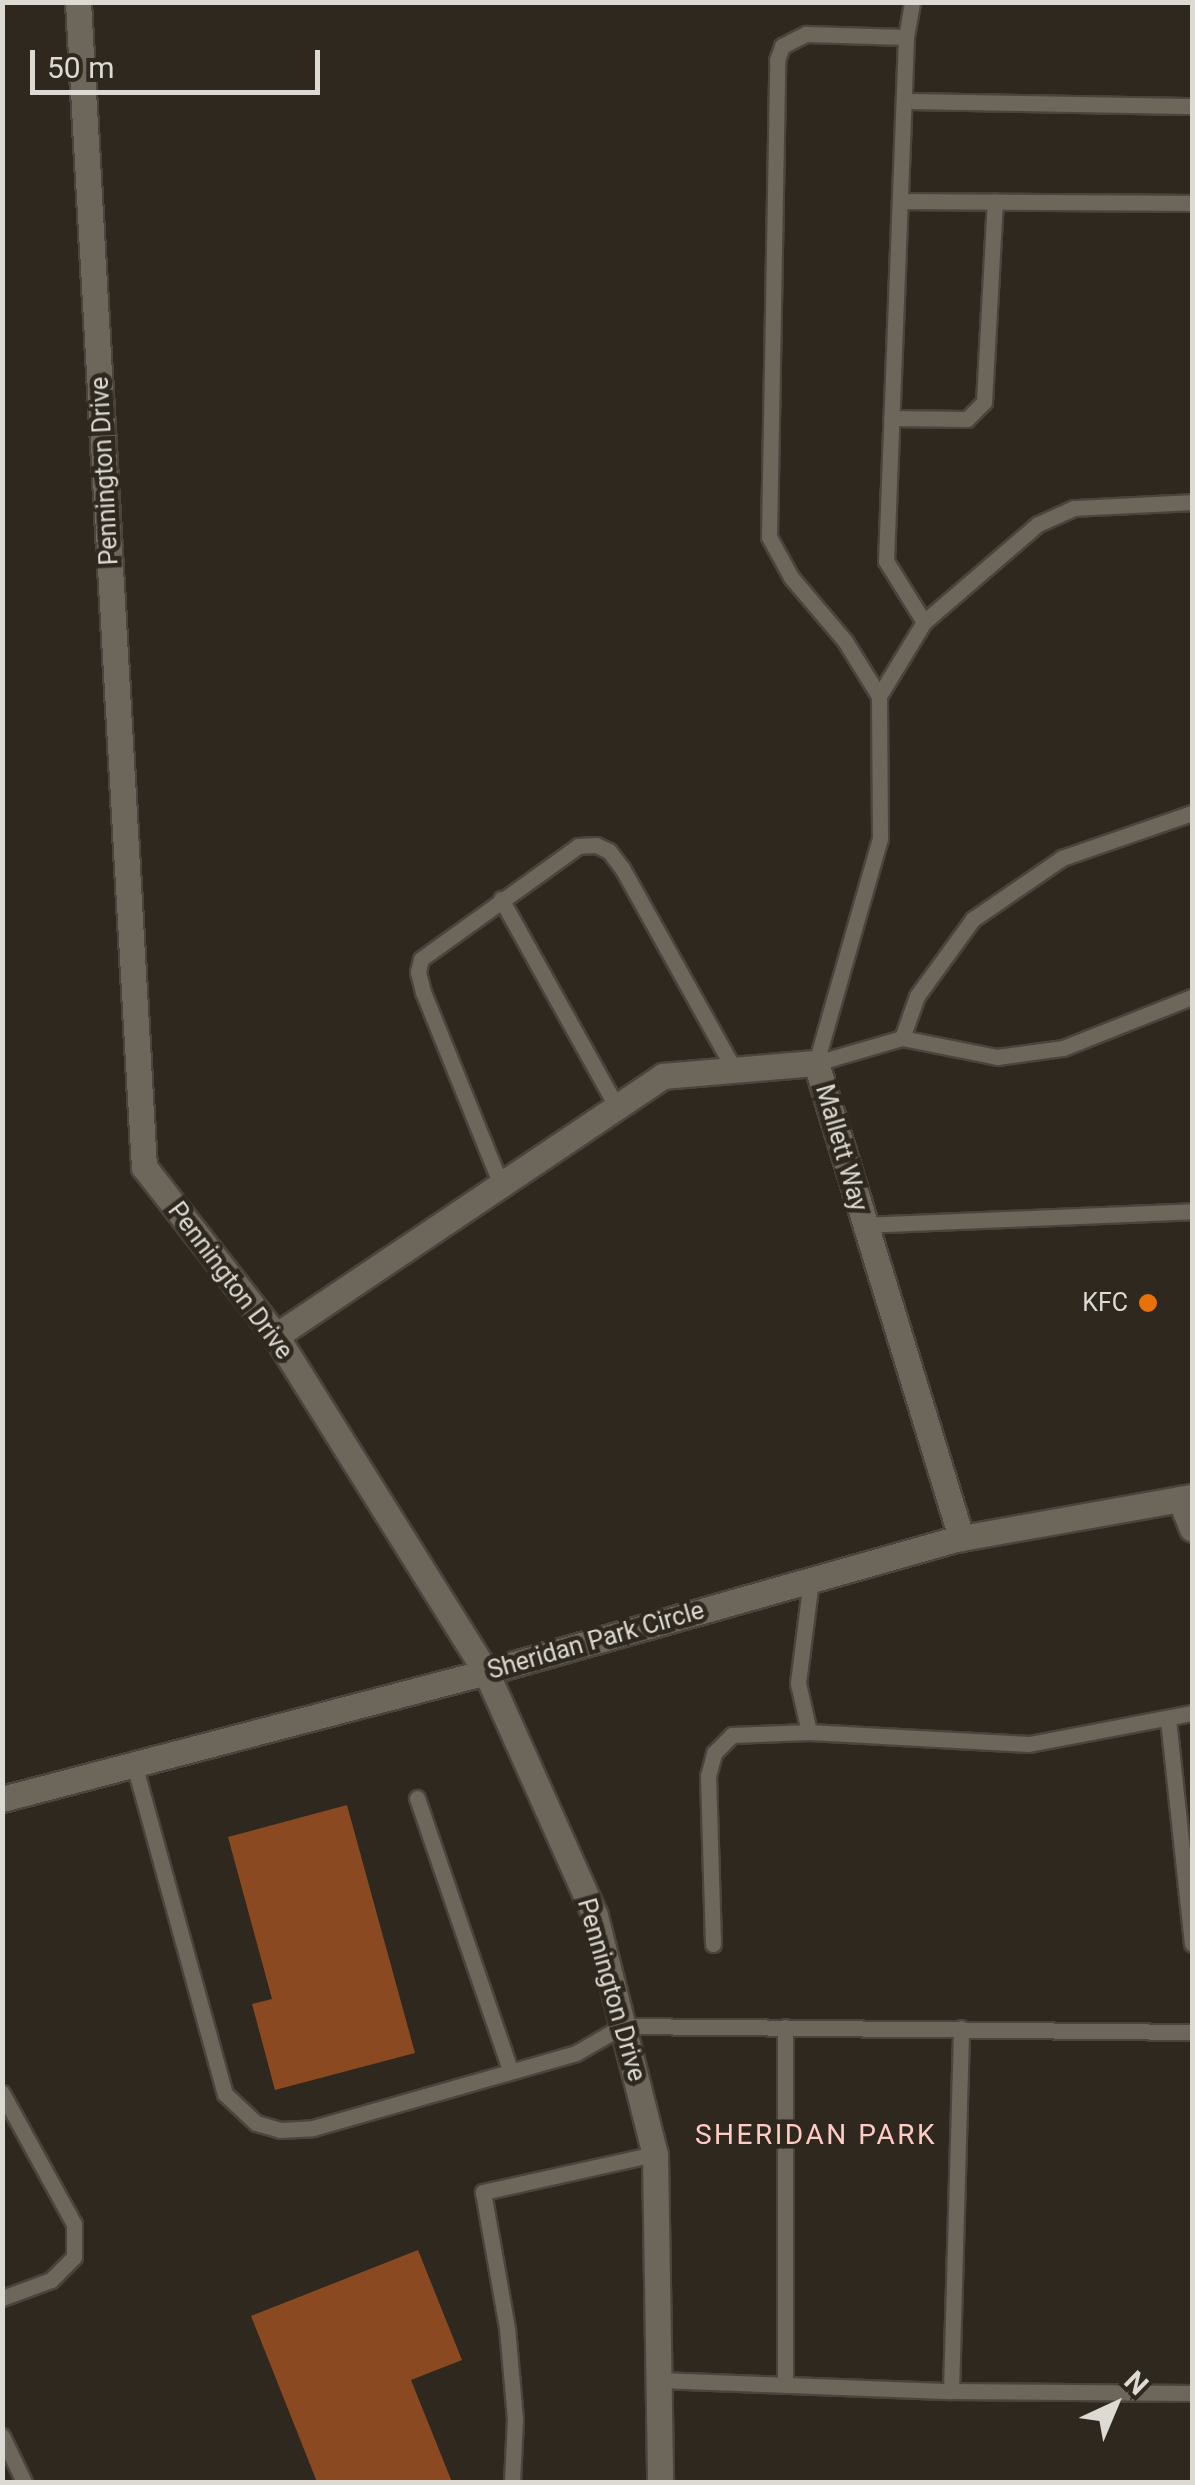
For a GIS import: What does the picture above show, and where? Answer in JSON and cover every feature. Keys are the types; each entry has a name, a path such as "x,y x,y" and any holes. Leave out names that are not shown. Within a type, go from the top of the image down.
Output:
{"street":[{"name":"Pennington Drive","path":"78,2 144,1167 276,1336 486,1672 595,1916 655,2154 660,2482"},
{"name":"Mallett Way","path":"276,1336 663,1076 816,1063 960,1538"},
{"name":"Sheridan Park Circle","path":"2,1798 486,1672 960,1538 1186,1498"},
{"path":"1186,1498 1192,1530"}],"lane":[{"path":"912,2 906,37 886,561 924,622"},
{"path":"816,1063 880,839 879,696 845,641 791,576 770,537 778,60 782,46 806,34 906,37"},
{"path":"904,101 1192,106"},
{"path":"900,200 1192,203"},
{"path":"892,418 967,420 984,402 994,201"},
{"path":"879,696 924,622 1038,524 1074,508 1192,502"},
{"path":"902,1038 917,996 973,919 1062,858 1192,813"},
{"path":"501,1185 418,972 421,959 430,949 578,846 596,845 608,851 622,868 734,1069"},
{"path":"502,899 617,1107"},
{"path":"816,1063 902,1038 997,1057 1063,1048 1192,997"},
{"path":"863,1224 1192,1211"},
{"path":"809,1732 798,1683 811,1580"},
{"path":"713,1944 708,1776 714,1753 732,1735 809,1732 1029,1744 1192,1714"},
{"path":"1168,1719 1192,1944"},
{"path":"134,1764 224,2094 256,2124 280,2130 313,2128 576,2053 622,2026 1192,2032"},
{"path":"417,1798 510,2070"},
{"path":"785,2027 785,2385"},
{"path":"951,2391 961,2028"},
{"path":"2,2093 74,2224 74,2256 51,2280 2,2298"},
{"path":"512,2482 515,2418 507,2328 483,2192 655,2154"},
{"path":"659,2380 951,2391 1192,2394"},
{"path":"2,2436 24,2482"}],"building":[{"path":"347,1805 415,2053 275,2090 252,2004 272,1999 228,1837"},
{"path":"418,2250 462,2360 411,2380 452,2482 317,2482 251,2316"}],"place":[{"name":"KFC","path":"1148,1303"}],"district":[{"name":"SHERIDAN PARK","path":"816,2135"}]}
